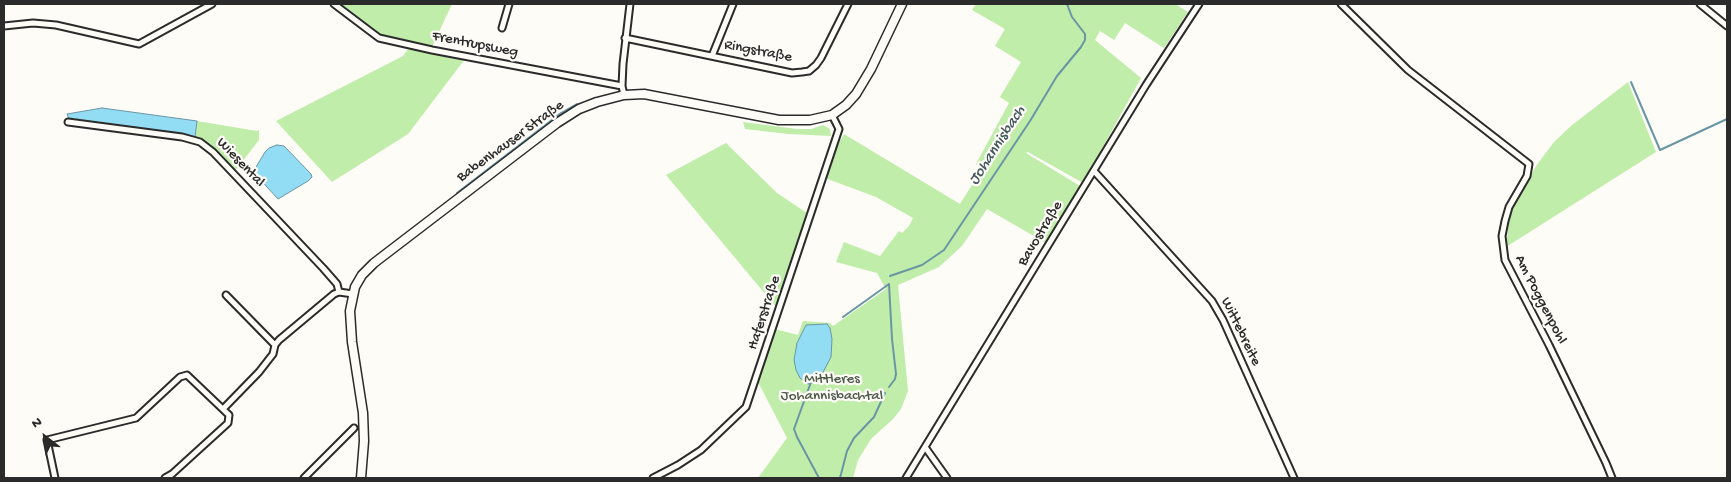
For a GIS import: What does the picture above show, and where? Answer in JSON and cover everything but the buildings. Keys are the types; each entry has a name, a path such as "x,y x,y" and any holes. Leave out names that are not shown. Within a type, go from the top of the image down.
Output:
{"main road":[{"name":"Babenhauser Straße","path":"362,478 364,428 350,311 353,294 362,275 374,262 544,132 579,109 597,102 624,95 649,94 779,120 810,120 832,115 846,105 856,94 871,69 902,4"}],"street":[{"path":"4,26 33,23 56,25 139,44 212,4"},
{"name":"Frentrupsweg","path":"334,4 379,38 432,50 622,86"},
{"path":"502,28 509,4"},
{"path":"624,95 622,86 625,38 630,4"},
{"path":"712,56 733,4"},
{"name":"Ringstraße","path":"625,38 792,73 809,71 816,66 821,58 848,4"},
{"name":"Bavostraße","path":"906,478 1146,85 1199,4"},
{"name":"Am Poggenpohl","path":"1341,4 1408,70 1529,164 1527,176 1509,207 1505,221 1502,236 1505,260 1549,345 1612,478"},
{"path":"1700,4 1727,26"},
{"name":"Haferstraße","path":"652,478 702,450 746,407 838,129 832,115"},
{"name":"Wiesental","path":"68,122 182,137 200,142 213,152 333,278 338,284 339,292"},
{"name":"Wittebreite","path":"1094,171 1212,301 1223,320 1294,478"},
{"path":"223,409 259,372 273,354 275,345 328,299 339,292 353,294"},
{"path":"226,296 275,345"},
{"path":"55,478 47,440 136,418 184,375 190,376 229,415 228,423 172,474 165,478"},
{"path":"304,478 354,428"},
{"path":"925,447 947,478"}],"green space":[{"path":"338,4 452,4 432,47 380,37"},
{"name":"Mittleres Johannisbachtal","path":"976,4 1175,4 1188,12 1164,48 1125,23 1114,40 1100,31 1095,40 1141,78 1083,183 1028,152 1026,153 1080,186 1046,243 987,209 962,246 939,267 898,285 908,391 901,409 871,439 858,460 853,478 758,478 787,438 758,382 775,329 798,335 803,321 830,323 833,326 886,289 877,273 836,262 844,242 880,256 899,231 902,233 909,226 913,218 876,197 825,178 834,152 844,134 960,204 982,169 976,164 1009,103 1000,97 1021,62 995,46 1005,29 972,10"},
{"path":"409,48 465,59 408,134 332,182 276,121 403,56"},
{"path":"1628,82 1656,152 1506,247 1510,213 1536,166 1554,142 1572,125"},
{"path":"197,121 259,130 259,140 235,171 213,147 195,137"},
{"path":"743,122 797,129 811,129 823,125 830,129 831,136 745,129"},
{"path":"726,143 777,193 807,213 776,307 666,175"}],"water":[{"path":"102,108 197,121 195,137 186,134 69,119 67,114"},
{"path":"277,145 284,146 312,177 278,199 255,174 256,167 265,152"},
{"path":"827,324 830,328 832,339 831,357 820,378 814,383 808,384 800,378 796,370 794,360 797,343 806,325"}],"waterway":[{"name":"Johannisbach","path":"890,276 922,265 944,250 1030,121 1057,76 1081,47 1085,40 1085,34 1072,17 1067,4"},
{"path":"1631,82 1660,150 1727,119"},
{"path":"457,193 561,113 577,104"},
{"path":"889,284 896,374 889,387"},
{"name":"Johannisbach","path":"843,317 889,284"},
{"name":"Johannisbach","path":"811,382 794,429 819,478"},
{"path":"840,478 847,451 854,438 874,417 885,393"}]}
